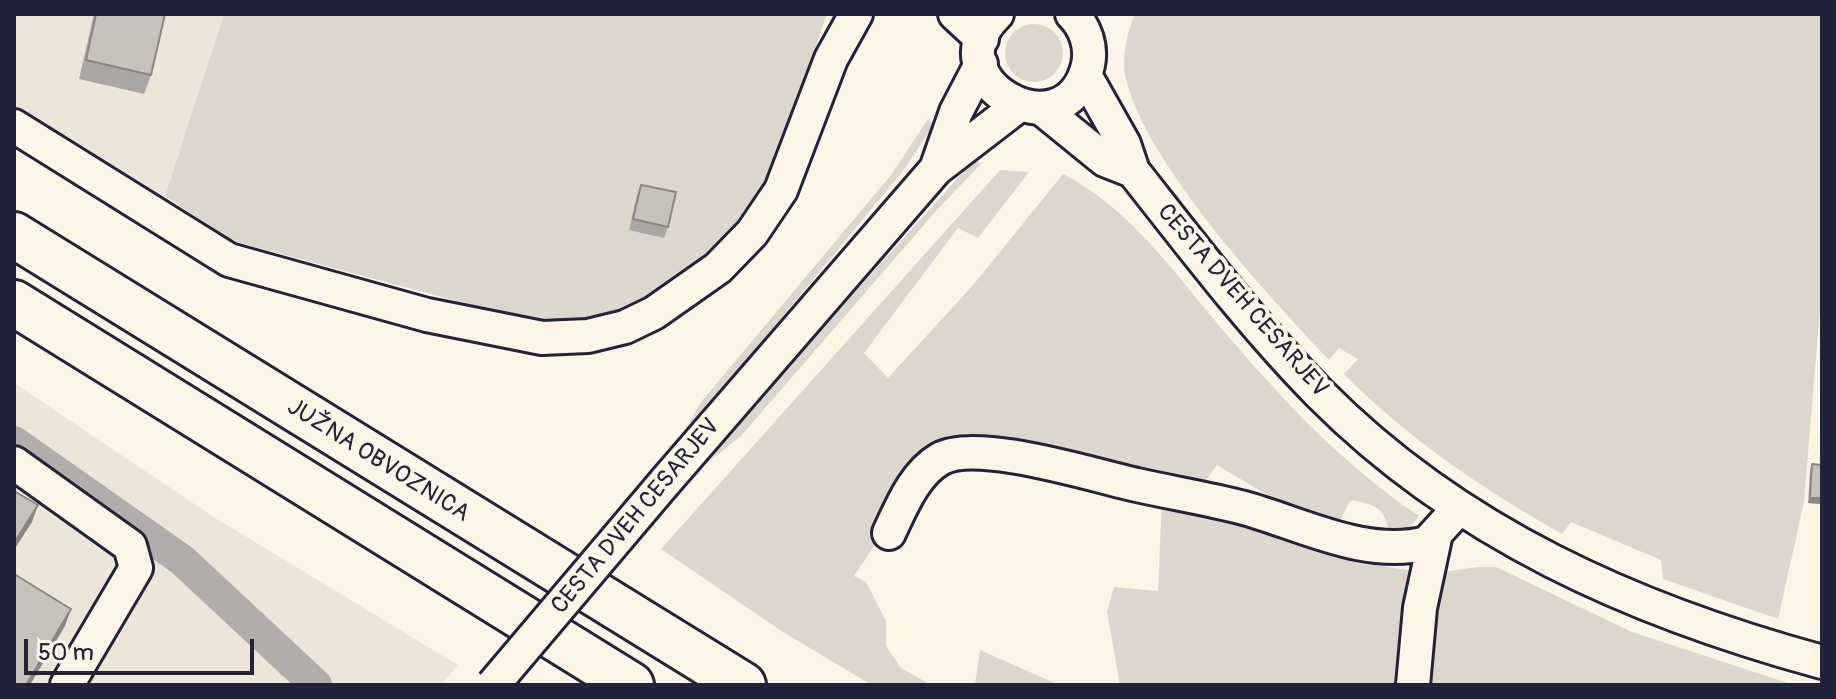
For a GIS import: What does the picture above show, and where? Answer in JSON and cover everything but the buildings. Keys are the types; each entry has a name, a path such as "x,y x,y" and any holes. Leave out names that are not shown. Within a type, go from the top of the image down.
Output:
{"highway":[{"name":"JUŽNA OBVOZNICA","path":"14,235 743,685"},
{"path":"14,303 631,685"}],"street":[{"path":"14,126 229,260 427,315 542,338 588,336 625,327 654,313 718,268 752,233 781,190 831,59 856,14"},
{"path":"955,14 986,39 990,85 1030,107 1072,93 1085,75 1089,61 1085,21"},
{"name":"CESTA DVEH CESARJEV","path":"936,169 986,39"},
{"name":"CESTA DVEH CESARJEV","path":"1085,75 1124,144 1133,171 1254,322 1320,394 1381,450 1459,508 1530,552 1618,594 1709,628 1822,662"},
{"name":"CESTA DVEH CESARJEV","path":"493,685 936,169 1030,107 1105,160 1133,171"},
{"path":"889,533 907,495 942,457 1003,455 1245,508 1349,541 1387,548 1414,547 1435,538"},
{"path":"14,463 130,546 136,568 67,685"},
{"path":"1413,685 1420,608 1435,538 1459,508"}],"shaded area":[{"path":"14,14 224,14 165,196 146,230 14,146"},
{"path":"224,14 827,14 769,182 745,218 694,269 626,309 581,324 520,318 233,241 165,196"},
{"path":"1135,14 1822,14 1822,285 1804,502 1778,619 1663,579 1661,560 1571,522 1562,534 1447,462 1369,398 1344,374 1358,359 1339,348 1329,360 1212,228 1159,151 1139,114 1126,80 1126,46"},
{"path":"1034,24 1055,32 1063,53 1055,74 1034,82 1013,74 1005,53 1013,32"},
{"path":"928,119 934,125 903,171 677,444 701,402 891,175"},
{"path":"975,159 981,164 937,210 741,436 707,463 782,373"},
{"path":"1000,170 1029,172 978,238 958,228 864,353 888,378 974,284 1063,174 1111,206 1132,225 1294,409 1341,455 1419,516 1416,520 1406,528 1389,531 1384,516 1377,508 1351,500 1339,522 1274,499 1217,465 1204,483 1148,470 1141,480 1030,451 923,473 854,576 866,582 886,621 886,646 901,668 931,685 872,685 783,632 661,549"},
{"path":"14,383 217,519 458,665 441,685 14,685"},
{"path":"1162,499 1296,543 1398,569 1429,572 1496,567 1632,632 1794,685 1120,685 1107,612 1114,587 1158,591"},
{"path":"980,650 1059,685 975,685"}],"waterway":[{"path":"14,442 182,560 316,685"}]}
